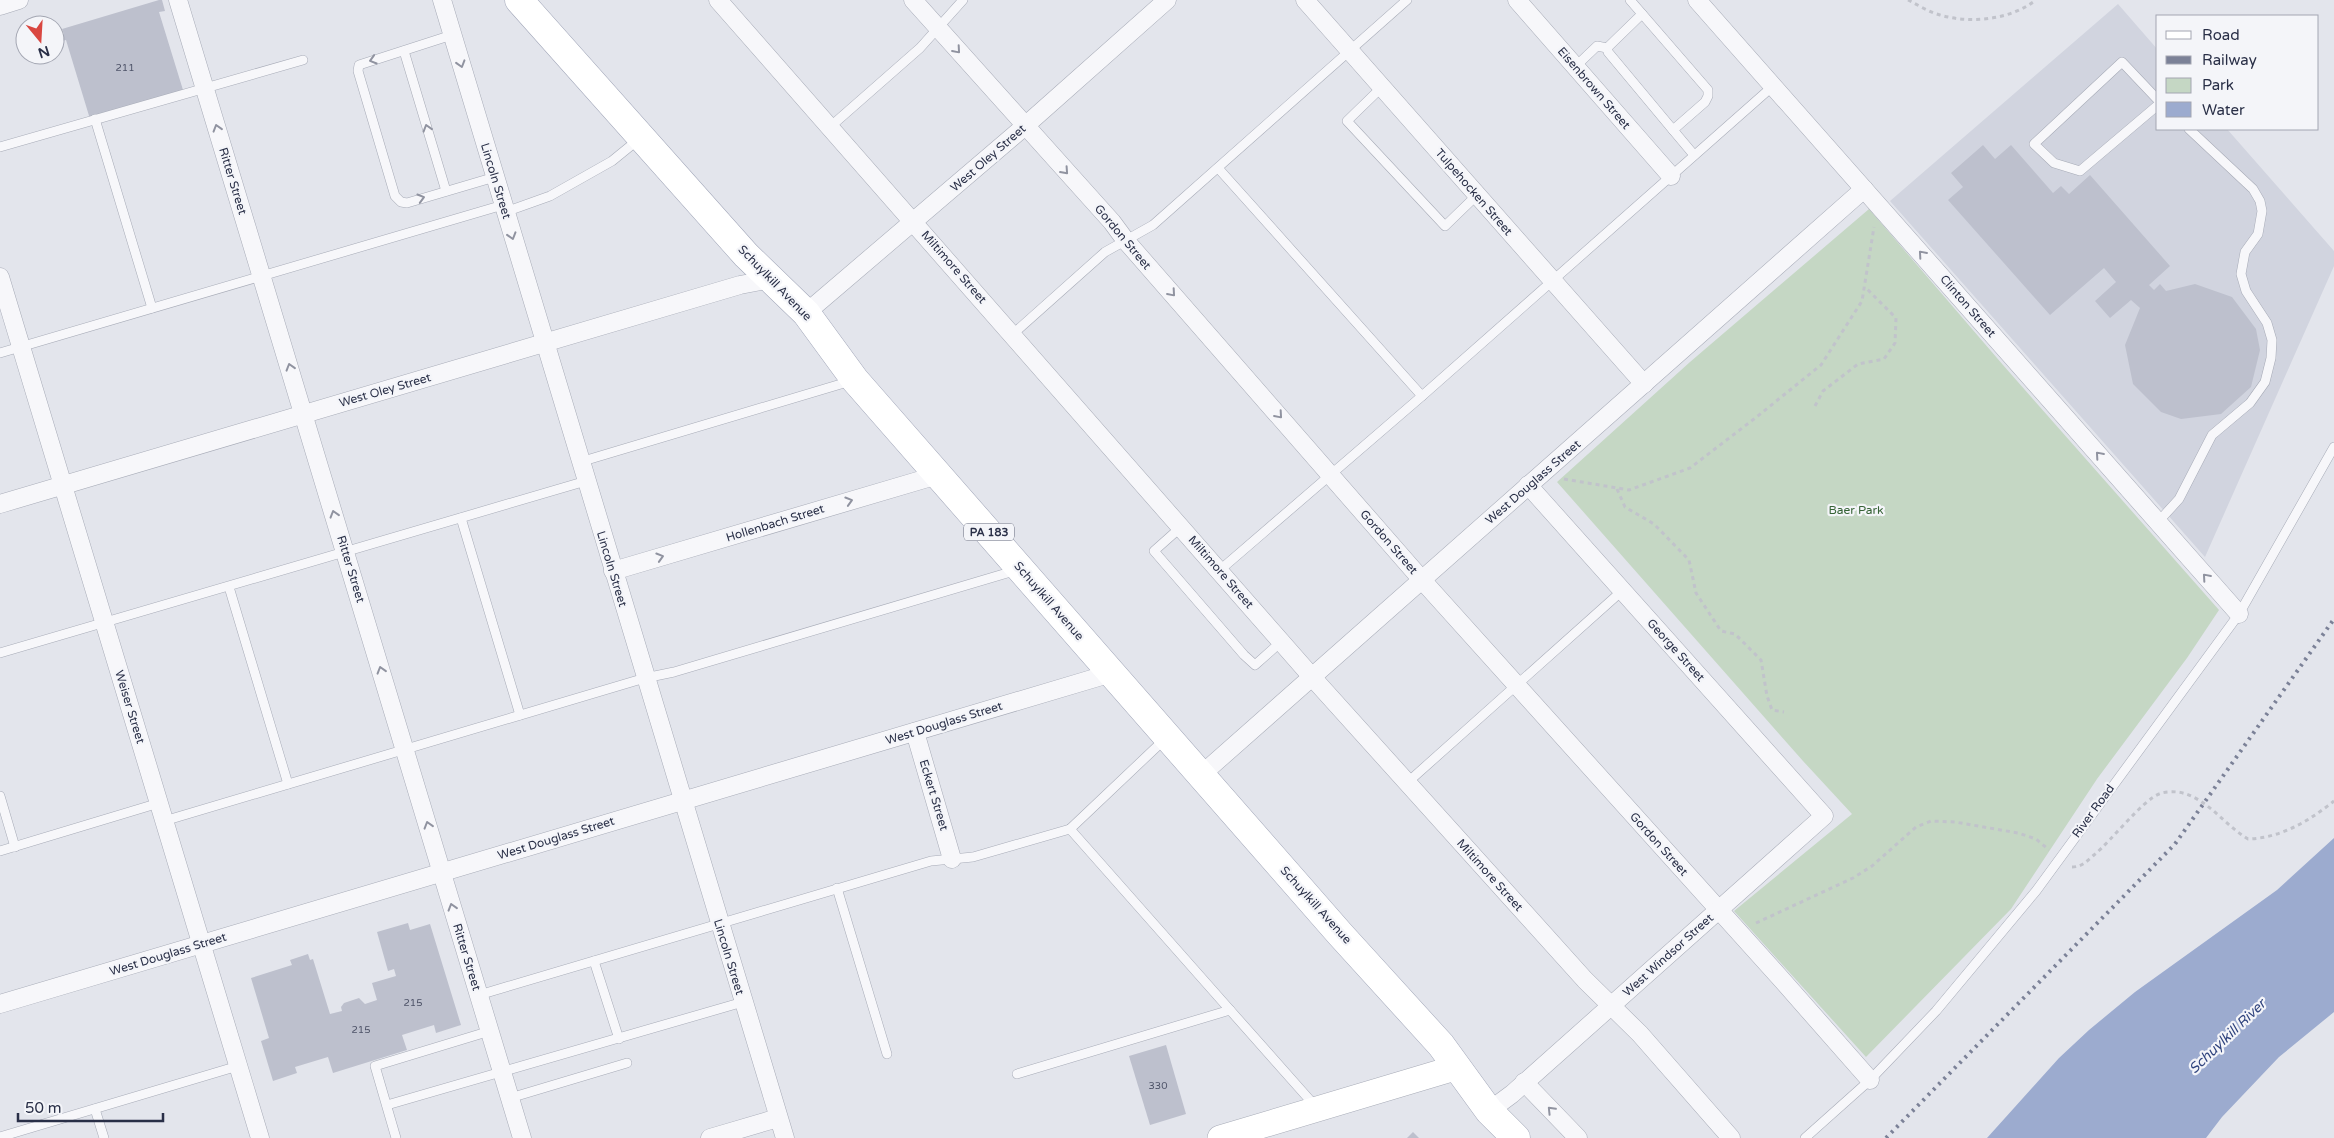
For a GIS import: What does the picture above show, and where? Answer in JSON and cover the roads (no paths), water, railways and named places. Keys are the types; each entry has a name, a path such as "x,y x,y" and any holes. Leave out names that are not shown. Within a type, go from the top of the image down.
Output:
{"main road":[{"name":"Schuylkill Avenue","path":"519,0 746,255 806,313 855,380 1167,737 1441,1045 1489,1110 1516,1138"},
{"path":"1220,1138 1458,1067"}],"street":[{"path":"0,6 19,0"},
{"name":"Ritter Street","path":"178,0 522,1138"},
{"name":"Lincoln Street","path":"442,0 785,1138"},
{"name":"Miltimore Street","path":"718,0 914,221 1312,677 1585,980 1640,1034 1731,1138"},
{"name":"Gordon Street","path":"913,0 1112,222 1126,241 1422,580 1870,1080"},
{"name":"West Oley Street","path":"806,313 1168,0"},
{"name":"Tulpehocken Street","path":"1305,0 1644,384"},
{"name":"Eisenbrown Street","path":"1517,0 1671,176"},
{"name":"Clinton Street","path":"1696,0 2238,614"},
{"name":"West Douglass Street","path":"1201,775 1864,189"},
{"name":"Weiser Street","path":"0,276 260,1138"},
{"name":"West Oley Street","path":"0,504 740,285 771,279"},
{"name":"Hollenbach Street","path":"613,571 938,475"},
{"name":"George Street","path":"1534,480 1622,590 1824,816"},
{"name":"West Douglass Street","path":"0,1004 1112,673"},
{"name":"Eckert Street","path":"915,732 952,859"},
{"name":"West Windsor Street","path":"1489,1110 1518,1088 1824,816"},
{"path":"1518,1088 1578,1138"},
{"path":"710,1138 778,1118"}],"lane":[{"path":"830,127 920,48 963,0"},
{"path":"1013,334 1105,252 1153,225 1407,0"},
{"path":"1630,0 1708,90 1705,102 1672,130"},
{"path":"1607,48 1642,14"},
{"path":"452,35 359,65 358,71 394,196 400,202 407,202 495,177"},
{"path":"1575,66 1597,46 1607,48 1694,155"},
{"path":"404,51 446,191"},
{"path":"0,147 204,87 304,60"},
{"path":"2156,98 2122,62 2034,144 2054,163 2080,171 2156,107"},
{"path":"1220,570 1422,396 1773,86"},
{"path":"1382,87 1348,121 1445,226 1477,195"},
{"path":"95,119 152,308"},
{"path":"2158,522 2179,499 2212,436 2250,403 2265,382 2271,358 2272,340 2267,323 2246,291 2241,274 2245,252 2258,234 2262,211 2260,201 2253,189 2190,130"},
{"path":"0,353 262,276 550,196 612,162 641,138"},
{"path":"1218,168 1422,396"},
{"path":"580,462 855,380"},
{"name":"River Road","path":"1805,1138 1870,1080 1936,1010 2036,891 2238,614 2334,448"},
{"path":"0,653 586,481"},
{"path":"461,518 520,715"},
{"path":"1181,527 1154,552 1244,655 1255,665 1282,642"},
{"path":"164,821 645,678 674,672 1022,569"},
{"path":"228,587 288,784"},
{"path":"1408,782 1622,590"},
{"path":"479,995 931,860 973,856 1070,829 1167,737"},
{"path":"0,796 15,847"},
{"path":"0,851 159,803"},
{"path":"1070,829 1318,1109"},
{"path":"837,888 887,1054"},
{"path":"594,961 619,1039"},
{"path":"387,1105 743,1002"},
{"path":"1017,1074 1230,1010"},
{"path":"396,1138 375,1066 490,1030"},
{"path":"510,1098 626,1063"},
{"path":"0,1137 238,1066"},
{"path":"95,1109 104,1138"}],"water":[{"name":"Schuylkill River","path":"2334,838 2334,1012 2279,1057 2222,1117 2206,1138 1987,1138 2059,1058 2089,1030 2135,992 2277,890"}],"railway":[{"path":"1886,1138 2175,844 2334,619"}],"park label":[{"name":"Baer Park","path":"1856,510"}]}
